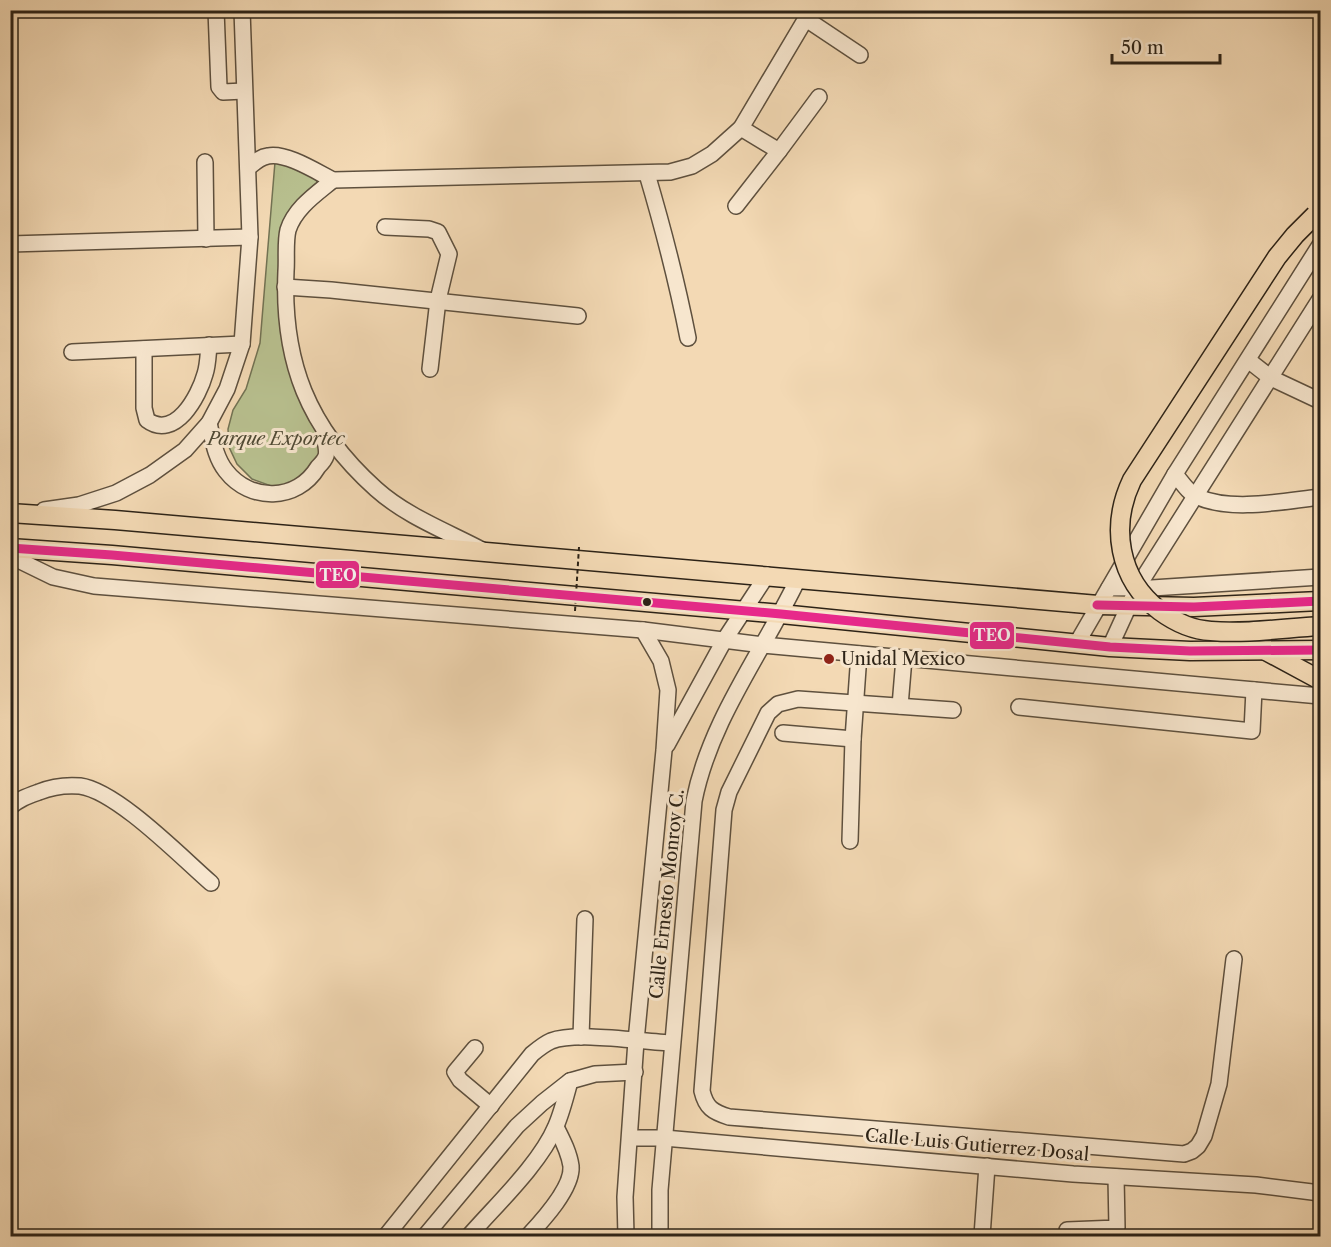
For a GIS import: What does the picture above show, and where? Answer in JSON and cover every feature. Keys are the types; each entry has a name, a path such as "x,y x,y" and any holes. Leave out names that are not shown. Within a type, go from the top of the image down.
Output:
{"main road":[{"path":"1318,212 1277,257 1132,480 1122,506 1119,535 1125,563 1137,588 1149,602 1174,620 1210,631 1320,626"},
{"path":"16,513 1098,605 1128,607 1245,605 1320,601"},
{"path":"10,548 781,614 1110,647 1190,651 1320,650"},
{"path":"1264,650 1320,680"}],"street":[{"path":"216,10 219,84 224,92 244,91"},
{"path":"16,513 79,505 116,493 150,475 185,450 209,423 227,389 242,344 250,237 242,10"},
{"path":"248,168 258,159 277,155 308,166 333,180 670,172 692,166 712,154 741,128 808,15 860,55"},
{"path":"736,206 819,97"},
{"path":"741,128 779,151"},
{"path":"205,162 206,238"},
{"path":"647,174 667,245 688,338"},
{"path":"333,180 297,212 288,231 285,287 294,368 324,430 354,469 378,491 416,517 489,554"},
{"path":"385,227 429,229 438,232 449,254 438,300 430,369"},
{"path":"10,244 250,237"},
{"path":"1077,643 1175,474 1320,245"},
{"path":"285,287 438,300 578,316"},
{"path":"1110,647 1137,588 1320,299"},
{"path":"72,352 242,344"},
{"path":"144,349 144,408 147,420 152,424 162,425 171,423 183,415 198,396 206,372 209,345"},
{"path":"1248,360 1271,378 1320,401"},
{"path":"209,423 216,453 225,470 236,481 259,493 270,494 282,494 302,486 314,475 326,455 324,430"},
{"path":"1175,474 1196,497 1233,505 1320,497"},
{"path":"10,556 53,577 94,586 643,630 763,645 1320,696"},
{"name":"Calle Ernesto Monroy C.","path":"664,750 725,639 766,575"},
{"path":"1109,588 1320,577"},
{"name":"Calle Ernesto Monroy C.","path":"660,1236 659,1199 664,1138 694,801 699,772 741,682 781,614 798,579"},
{"name":"Calle Ernesto Monroy C.","path":"626,1236 625,1197 636,1041 668,690 661,661 643,630"},
{"path":"850,841 853,739 859,654"},
{"path":"900,706 904,658"},
{"path":"1019,707 1252,731 1254,690"},
{"path":"953,710 798,699 777,704 768,713 729,792 724,810 702,1091 705,1103 714,1112 729,1118 839,1128 1184,1154 1198,1146 1204,1136 1219,1084 1234,959"},
{"path":"783,733 853,739"},
{"path":"10,807 17,800 49,788 81,786 127,809 211,883"},
{"path":"580,1037 585,919"},
{"path":"386,1236 532,1054 541,1047 563,1038 580,1037 672,1043"},
{"path":"475,1048 455,1072 459,1080 491,1106"},
{"path":"425,1236 517,1126 570,1081 595,1074 634,1072"},
{"path":"469,1236 527,1170 556,1127 570,1081"},
{"path":"528,1236 562,1193 570,1178 571,1167 556,1127"},
{"name":"Calle Luis Gutierrez Dosal","path":"630,1138 664,1138 1116,1177 1256,1185 1320,1193"},
{"path":"982,1236 987,1166"},
{"path":"1067,1230 1117,1228 1116,1177"}],"path":[{"path":"575,611 579,547"}],"green space":[{"name":"Parque Exportec","path":"275,162 305,173 318,183 289,216 287,344 323,442 315,467 289,486 271,486 252,479 237,464 229,447 228,429 233,410 246,389 260,343"}],"transit line":[{"name":"TEO","path":"10,548 781,614 1110,647 1190,651 1320,650"},
{"name":"TEO","path":"1097,605 1194,607 1320,601"}],"place":[{"name":"Unidal Mexico","path":"829,659"}]}
